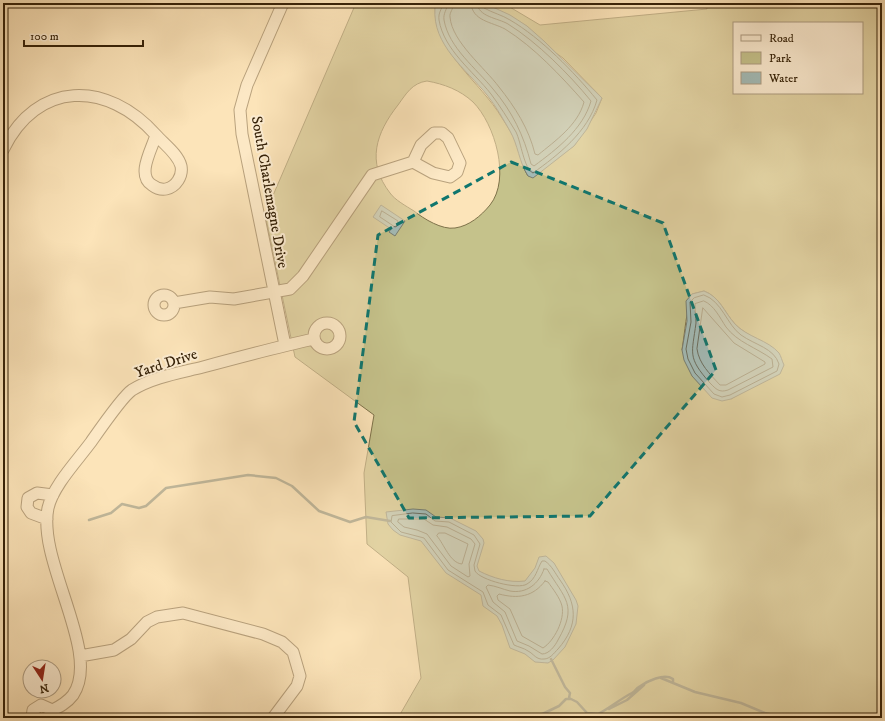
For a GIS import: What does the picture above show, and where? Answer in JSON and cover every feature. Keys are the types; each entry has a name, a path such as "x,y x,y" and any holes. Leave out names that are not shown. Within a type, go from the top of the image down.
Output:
{"street":[{"name":"South Charlemagne Drive","path":"283,3 247,84 240,110 242,134 284,345"},
{"path":"3,150 12,132 38,108 52,99 77,95 102,98 119,106 148,126 156,135 180,164 182,170 178,181 168,188 156,188 151,185 144,174 144,166 156,135"},
{"path":"174,303 203,297 234,299 290,289 303,276 372,175 413,162 425,141 434,133 442,133 448,138 460,163 457,172 450,177 434,173 413,162"},
{"name":"Yard Drive","path":"32,718 33,710 38,706 44,705 51,715 73,695 80,673 80,656 71,619 50,553 47,519 53,495 130,391 154,380 284,345 314,339"},
{"path":"47,519 31,513 27,507 28,498 38,493 53,495"},
{"path":"80,656 114,650 131,639 147,622 156,617 183,613 263,634 282,642 293,652 300,676 297,686 273,718"}],"highlighted area":[{"path":"511,162 663,223 716,370 590,516 409,518 354,422 378,235"}],"green space":[{"path":"356,3 440,3 435,8 437,24 443,39 451,53 493,105 513,136 528,176 574,146 596,113 602,98 563,58 484,3 503,3 540,25 707,9 706,3 882,3 882,718 398,718 421,678 408,577 367,544 364,473 374,415 295,357 265,214","holes":["427,81 440,84 457,91 473,102 488,124 494,137 498,152 500,167 496,194 490,205 483,213 470,223 460,227 450,228 439,226 401,203 390,193 378,170 376,159 377,148 379,137 384,126 407,93 417,84","704,291 718,301 738,327 766,344 744,391 731,399 682,350 687,315 692,294"]}],"water":[{"path":"440,3 484,3 510,15 527,26 544,41 602,98 587,129 574,146 533,178 528,176 525,171 513,136 496,108 487,95 452,56 439,34 435,8"},
{"path":"381,205 405,221 395,236 389,232 391,229 373,217"},
{"path":"704,291 718,301 735,324 779,353 784,365 780,374 731,399 722,401 712,398 692,376 684,360 682,350 687,321 686,301 692,294"},
{"path":"413,509 426,510 436,517 450,518 476,531 483,539 484,543 477,566 479,571 490,576 507,581 525,581 535,568 539,557 546,556 554,563 578,606 576,624 565,647 553,660 548,663 535,662 525,654 510,648 502,625 497,616 483,606 481,595 446,573 421,541 400,535 388,524 386,512"}],"waterway":[{"path":"89,520 111,513 122,504 139,508 146,506 166,488 248,475 276,478 292,486 319,511 350,522 366,517 390,521"},
{"path":"551,659 565,687 570,693 569,698 577,702 587,713 598,714 637,688 656,678 669,677 673,679 673,682"},
{"path":"661,678 695,692 741,703 765,713 788,718"},
{"path":"609,709 627,700 644,685"},
{"path":"534,718 559,706 566,699 570,699"},
{"path":"590,714 596,716 600,714"}]}
